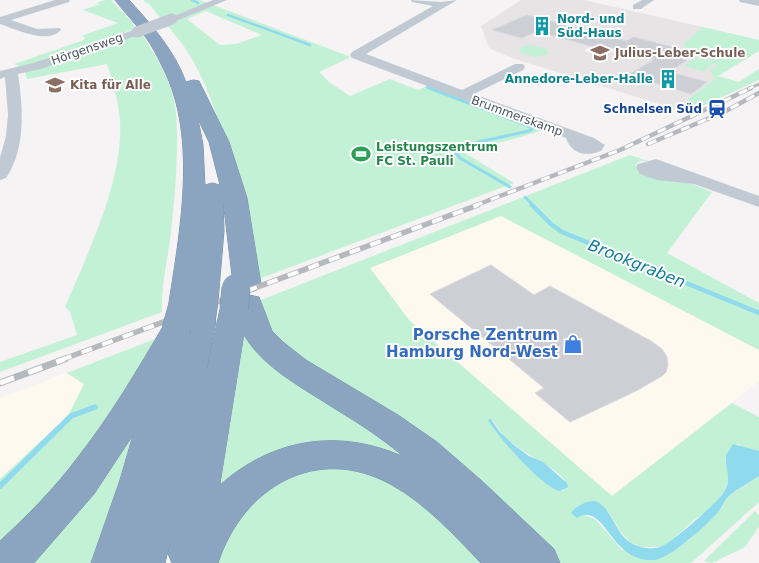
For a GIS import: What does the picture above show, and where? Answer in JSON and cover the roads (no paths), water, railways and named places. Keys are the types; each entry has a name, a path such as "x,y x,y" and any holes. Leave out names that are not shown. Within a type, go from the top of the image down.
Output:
{"highway":[{"path":"112,563 149,444 216,306 194,203 194,162 186,106 177,78 163,48 122,0"},
{"path":"134,0 147,12 174,47 190,76 200,104 220,142 235,198 240,230 216,306 144,563"},
{"path":"186,563 216,306 211,232 210,154 200,104"},
{"path":"6,563 44,525 91,469 131,407 216,306"},
{"path":"216,306 254,323 260,337 292,366 390,427 424,452 455,479 540,563"},
{"path":"197,563 206,538 219,516 233,496 250,482 268,470 288,462 308,456 331,454 353,455 381,462 405,474 452,509 508,563"}],"street":[{"path":"56,30 52,33 44,34 0,20 65,0"},
{"name":"Hörgensweg","path":"6,74 37,66 137,32 222,0"},
{"name":"Brummerskamp","path":"416,0 447,3"},
{"path":"637,7 649,0"},
{"path":"744,0 759,3"},
{"name":"Brummerskamp","path":"447,3 356,55 573,136"},
{"name":"Brummerskamp","path":"462,95 519,66"},
{"path":"0,175 13,141 16,120 13,114 15,96 6,74"},
{"path":"693,179 759,202"}],"water":[{"path":"491,419 499,431 514,445 529,456 543,462 567,483 568,487 560,491 543,481 521,460 493,428 488,420"},
{"path":"733,444 759,451 759,476 730,495 707,524 680,547 662,558 655,560 641,559 630,555 621,548 595,518 585,515 577,518 571,513 582,504 596,501 607,511 627,540 643,547 660,547 694,522 724,492 728,481 726,455"}],"waterway":[{"name":"Brookgraben","path":"192,0 198,3"},
{"name":"Brookgraben","path":"228,15 310,45"},
{"name":"Brookgraben","path":"427,87 433,89"},
{"name":"Brookgraben","path":"429,88 531,127 532,129 529,131 478,142 455,152 460,158 510,187"},
{"name":"Brookgraben","path":"525,197 534,206"},
{"name":"Brookgraben","path":"532,205 562,232 759,313"},
{"path":"0,486 71,416 95,407"}],"railway":[{"path":"748,89 759,84"},
{"path":"474,206 620,150 751,88"},
{"path":"648,144 724,112 759,93"},
{"path":"61,360 478,205"},
{"path":"0,383 65,359"}],"place":[{"name":"Nord- und Süd-Haus","path":"542,26"},
{"name":"Julius-Leber-Schule","path":"600,53"},
{"name":"Annedore-Leber-Halle","path":"668,79"},
{"name":"Kita für Alle","path":"55,85"},
{"name":"Schnelsen Süd","path":"717,109"},
{"name":"Leistungszentrum FC St. Pauli","path":"361,154"},
{"name":"Porsche Zentrum Hamburg Nord-West","path":"573,344"}]}
